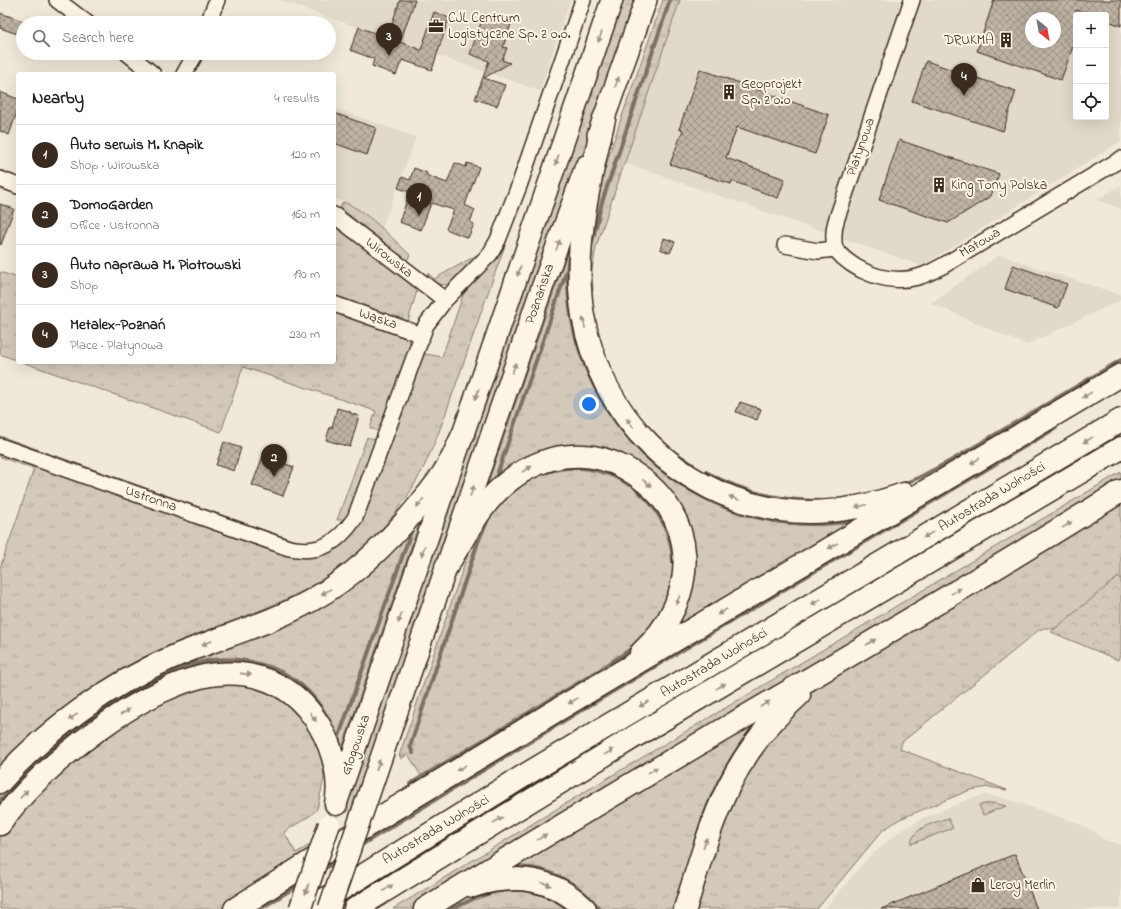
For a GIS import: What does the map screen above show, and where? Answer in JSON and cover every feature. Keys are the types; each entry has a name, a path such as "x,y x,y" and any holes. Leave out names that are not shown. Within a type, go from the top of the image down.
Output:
{"highway":[{"path":"604,119 588,189 580,253 583,315 592,354 608,390 630,424 645,441 660,455 680,470 716,490 737,500 782,510 845,510 865,506 911,492 951,475"},
{"path":"235,909 413,798 606,681 1121,375"},
{"name":"Autostrada Wolności","path":"309,909 530,772 1121,420"},
{"path":"0,782 26,756 67,721 129,680 172,658 287,613 313,600 349,576 389,539 420,504 450,462 463,435"},
{"name":"Autostrada Wolności","path":"355,909 632,738 1121,448"},
{"path":"446,567 471,525 490,498 509,481 528,468 553,458 583,455 612,462 632,472 653,488 671,511 678,526 683,543 685,570 684,579 674,610 657,637 637,657 606,681"},
{"path":"431,905 659,766 838,662 1121,492"},
{"path":"685,909 713,819 727,786 741,762 759,736 782,710 838,662"},
{"path":"0,824 19,800 44,774 78,744 106,724 162,691 185,682 216,674 245,674 269,680 290,692 306,707 319,725 331,752 337,785 336,804"},
{"path":"431,905 460,890 492,881 515,878 531,880 556,888 571,897 585,909"}],"main road":[{"name":"Poznańska","path":"412,582 612,0"},
{"name":"Poznańska","path":"438,590 538,299 646,0"},
{"name":"Głogowska","path":"300,909 412,582"},
{"name":"Głogowska","path":"329,909 438,590"}],"street":[{"path":"57,0 78,16"},
{"path":"210,16 216,0"},
{"name":"Ustronna","path":"0,446 289,548 314,550 332,543 340,536 354,518 422,335 432,316 445,300 490,254 498,240 519,186 583,0"},
{"name":"Platynowa","path":"835,248 833,239 837,218 912,0"},
{"path":"136,60 151,72"},
{"path":"185,72 192,60"},
{"name":"Matowa","path":"835,248 848,262 873,274 894,280 918,277 956,258 1121,159"},
{"path":"0,179 16,185"},
{"name":"Wirowska","path":"336,217 445,300"},
{"path":"785,245 818,251 835,248"},
{"name":"Wąska","path":"336,305 422,335"}],"shaded area":[{"path":"279,0 570,0 540,91 336,20 336,16 325,16"},
{"path":"680,0 1121,0 1121,141 922,266 624,163"},
{"path":"336,109 416,137 382,228 350,204 336,200"},
{"path":"1121,185 1121,209 1097,200"},
{"path":"999,255 1121,295 1121,300 1026,345 931,303"},
{"path":"985,795 1004,798 1075,822 1093,831 1103,839 1121,845 1121,909 825,909 866,860 896,834 919,820 969,799"}],"green space":[{"path":"621,0 638,0 615,69 578,166 355,807 342,815"},
{"path":"663,0 680,0 596,247 592,270 593,291 585,292 598,190"},
{"path":"343,202 360,211 387,233 410,255 407,261 340,208"},
{"path":"336,223 418,287 407,325 336,300"},
{"path":"507,240 434,444 411,490 380,532 342,566 314,585 281,602 189,637 152,653 111,676 53,717 0,765 0,568 34,469 0,457 0,450 293,555 309,557 326,553 344,540 421,353 442,357 463,295 470,284 495,258"},
{"path":"571,245 589,365 702,492 875,512 669,639 689,539 607,454 486,489"},
{"path":"484,251 455,281 451,283 443,285 437,284 428,276 428,273 434,279"},
{"path":"0,272 16,277 16,360 0,354"},
{"path":"336,310 409,338 410,345 381,432 370,428 376,411 243,367 221,432 28,364 336,364"},
{"path":"0,436 309,546 303,546 0,441"},
{"path":"367,437 378,441 364,482 355,505 350,513 345,519 337,520"},
{"path":"550,465 608,468 647,491 675,539 675,592 639,650 221,909 0,909 0,834 82,749 187,686 260,682 304,712 323,758 324,779 317,809 311,815 284,832 296,853 423,779 408,754 401,759 399,756 465,562 480,523 496,499"},
{"path":"1121,472 1121,483 487,863 413,909 393,909 586,791"},
{"path":"1121,502 1121,584 1058,627 1052,629 1044,628 1038,631 902,742 900,749 1007,790 989,787 970,790 900,819 883,830 817,909 692,909 738,780 808,695 833,676"},
{"path":"424,509 339,757 320,712 204,667 0,809 0,791 30,760 132,685 278,623"},
{"path":"1118,577 1121,579 1121,652 1118,660 1051,632"},
{"path":"774,705 679,909 594,909 503,872"},
{"path":"993,803 1006,806 983,815 979,805"},
{"path":"948,818 953,828 911,844 916,833 925,826"},
{"path":"530,887 574,909 443,909 471,895"}],"building":[{"path":"400,0 415,0 400,42 421,50 434,12 449,18 432,70 402,60 396,75 372,66 374,59 350,50 359,27 387,38"},
{"name":"DRUKMA","path":"994,0 1121,0 1121,26 1109,21 1109,12 1082,12 1076,10 1076,12 1073,12 1073,46 1061,80 977,51"},
{"path":"0,13 16,19 16,34 0,28"},
{"path":"484,14 511,24 503,47 507,48 502,60 510,63 484,78 505,85 497,106 475,99 489,61 470,54"},
{"path":"926,61 1016,91 1003,131 912,101"},
{"name":"Geoprojekt Sp. z o.o","path":"700,69 829,115 815,154 737,127 726,158 785,179 778,198 732,181 731,184 670,164 683,130 679,129"},
{"path":"0,92 16,98 16,115 9,135 0,131"},
{"path":"336,114 376,128 367,155 336,144"},
{"name":"King Tony Polska","path":"899,140 999,174 991,196 948,223 879,200"},
{"path":"455,163 466,167 467,163 479,167 465,205 475,210 470,222 474,224 468,238 446,229 454,210 431,203 421,230 399,222 410,192 398,188 402,177 410,180 414,168 427,173 426,175 447,183"},
{"path":"0,204 14,209 1,245 0,244"},
{"path":"664,238 675,242 670,253 660,249"},
{"path":"1013,265 1067,284 1058,308 1005,289"},
{"path":"740,402 761,409 757,420 736,412"},
{"path":"337,408 359,416 350,447 326,440 330,427 332,428"},
{"path":"224,442 241,448 234,471 216,465"},
{"path":"263,456 294,467 283,496 252,485"},
{"name":"Leroy Merlin","path":"1015,854 1037,909 881,909"}],"waterway":[{"path":"591,246 602,202 670,0"},
{"path":"498,472 567,270 569,257"},
{"path":"568,278 573,324 586,367 606,407 632,442 665,472 702,497 744,514 798,524 833,523 859,520"},
{"path":"901,485 954,459 1121,360"},
{"path":"358,847 575,714 1056,428"},
{"path":"677,454 693,465"},
{"path":"547,472 568,468 590,469 600,471 620,479 630,485"},
{"path":"706,472 733,485 762,494 807,501 822,501"},
{"path":"636,489 651,504 662,521 670,541 673,562"},
{"path":"413,753 410,746 478,542 488,519"},
{"path":"339,745 339,736 412,529"},
{"path":"365,576 388,555"},
{"path":"410,784 600,670 634,647"},
{"path":"0,801 48,752 83,724 121,698 175,670 212,660 227,659 257,664 272,668 292,678 316,701 323,710 334,730"},
{"path":"181,666 195,660"},
{"path":"694,846 705,812 720,779 728,764 759,720"},
{"path":"321,871 337,860"},
{"path":"510,868 523,867 536,869 560,877 582,891 600,909"},
{"path":"260,909 300,884"},
{"path":"452,909 475,898 496,891"},
{"path":"544,895 559,902 567,909"}],"place":[{"name":"CJL Centrum Logistyczne Sp. z o.o.","path":"436,26"},
{"name":"DRUKMA","path":"1006,40"},
{"name":"Auto naprawa M. Piotrowski","path":"389,56"},
{"name":"Geoprojekt Sp. z o.o","path":"729,92"},
{"name":"Metalex-Poznań","path":"964,96"},
{"name":"King Tony Polska","path":"939,185"},
{"name":"Auto serwis M. Knapik","path":"419,216"},
{"name":"DomoGarden","path":"274,477"},
{"name":"Leroy Merlin","path":"978,885"}]}
